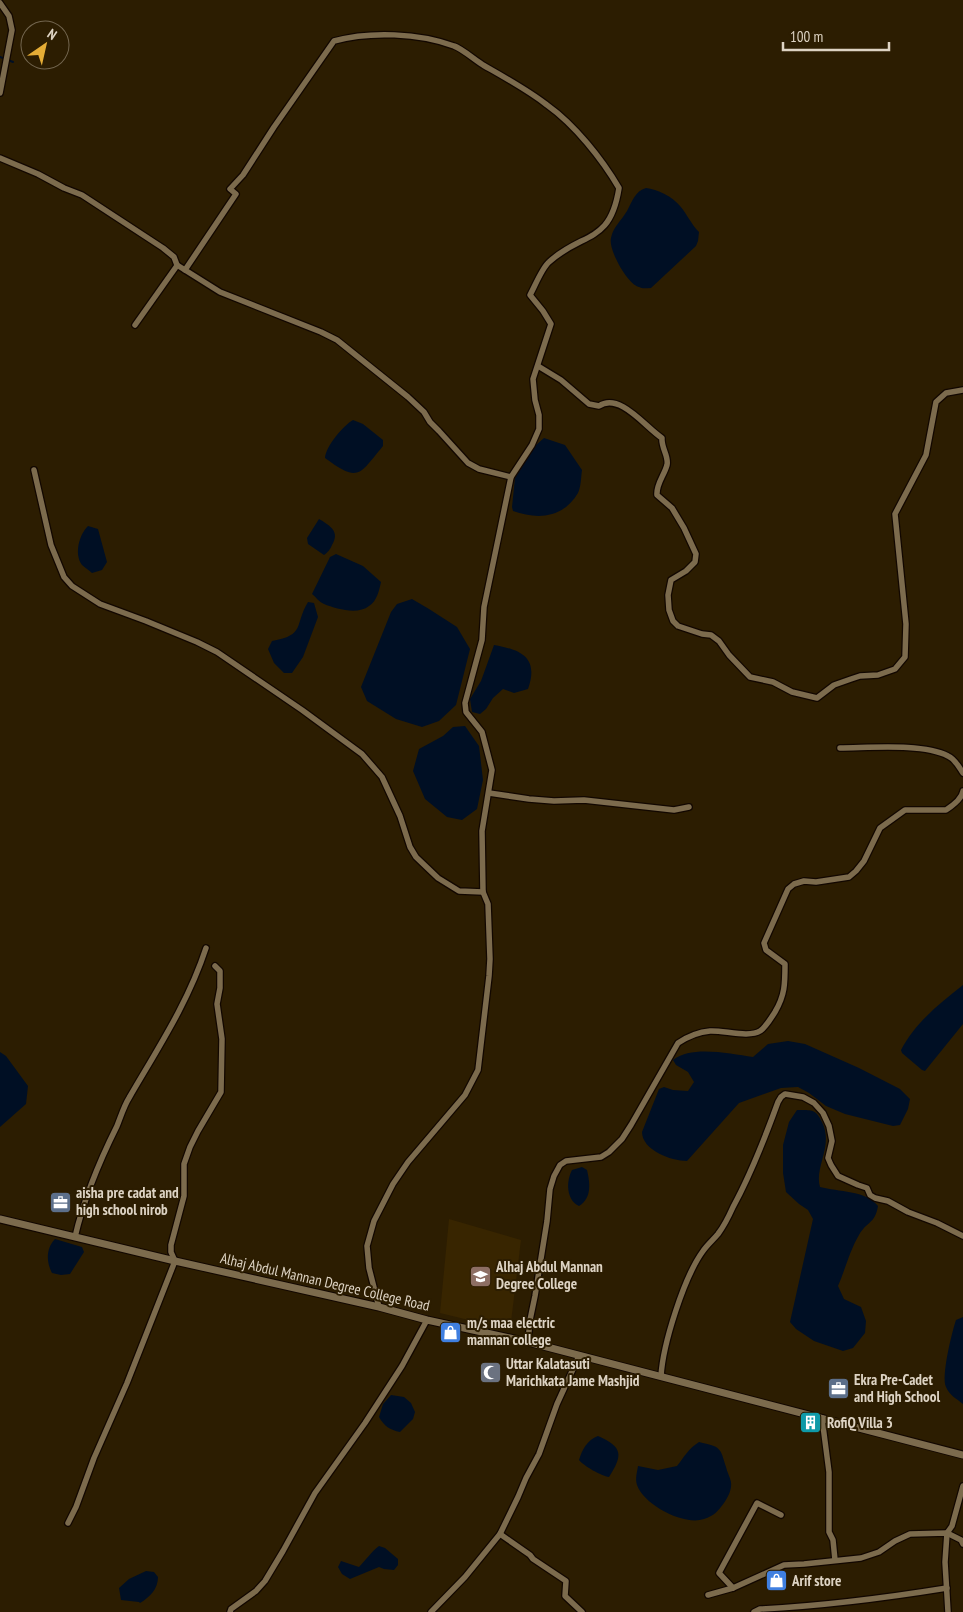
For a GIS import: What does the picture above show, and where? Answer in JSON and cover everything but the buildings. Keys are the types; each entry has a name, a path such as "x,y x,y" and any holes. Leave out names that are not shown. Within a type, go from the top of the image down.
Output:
{"street":[{"path":"0,3 9,16 12,30 0,93"},
{"path":"186,270 236,194 230,189 243,175 334,41 352,36 411,36 456,46 470,58 548,105 579,135 608,169 619,188 614,210 608,223 594,235 570,247 547,263 530,295 551,324 534,379 539,429 532,445 511,477 484,607 482,640 465,704 466,712 482,732 492,770 482,831 483,892 488,904 489,968 478,1070 465,1094 408,1162 393,1184 374,1221 368,1246 369,1268 380,1307"},
{"path":"0,158 38,174 64,188 82,194 163,248 174,257 177,265 220,292 337,340 424,412 430,422 440,430 468,463 480,469 511,477"},
{"path":"135,325 177,265"},
{"path":"538,366 561,380 589,404 599,406 608,403 628,410 662,438 661,443 667,465 656,495 672,508 696,554 695,562 686,571 671,580 669,610 678,626 711,635 719,641 729,655 750,677 773,682 792,692 817,698 834,685 851,678 878,675 895,669 904,657 906,624 895,514 926,455 936,402 946,393 963,390"},
{"path":"34,470 50,545 64,577 72,586 100,604 146,621 217,652 362,754 382,777 400,816 410,847 416,857 438,878 458,891 483,892"},
{"path":"840,748 920,748 948,756 963,773"},
{"path":"528,1342 547,1221 550,1189 560,1165 572,1159 601,1157 622,1139 678,1043 686,1037 710,1031 752,1033 760,1031 770,1021 784,991 785,964 766,950 764,943 788,889 794,884 804,881 816,882 849,877 864,861 880,828 905,810 946,810 962,795 963,791"},
{"path":"489,793 529,799 554,801 584,800 674,810 689,807"},
{"path":"75,1237 92,1179 103,1154 128,1100 160,1048 188,996 206,948"},
{"path":"68,1523 175,1261 171,1252 171,1245 184,1196 184,1164 190,1148 221,1092 222,1039 217,1004 220,988 220,971 215,966"},
{"path":"661,1376 662,1362 684,1288 703,1250 717,1234 733,1209 778,1102 786,1094 804,1097 814,1103 823,1113 829,1126 832,1141 828,1158 838,1176 867,1188 870,1195 875,1198 888,1201 908,1212 937,1223 963,1236"},
{"name":"Alhaj Abdul Mannan Degree College Road","path":"0,1219 528,1342 963,1455"},
{"path":"230,1612 231,1609 256,1591 265,1580 315,1493 365,1423 402,1366 427,1320"},
{"path":"431,1612 465,1577 500,1534 539,1454 579,1356"},
{"path":"822,1418 829,1472 829,1532 833,1540 835,1560"},
{"path":"948,1612 947,1533 952,1526 963,1486"},
{"path":"733,1588 719,1573 757,1503 781,1515"},
{"path":"708,1595 733,1588 784,1565 861,1558 879,1552 910,1534 947,1533 961,1540 963,1544"},
{"path":"500,1534 566,1581 565,1596 582,1612"},
{"path":"754,1612 760,1609 885,1598 947,1588"}],"shaded area":[{"name":"Alhaj Abdul Mannan Degree College","path":"449,1219 521,1240 510,1330 440,1313"}],"water":[{"path":"646,188 660,192 677,203 699,232 696,246 651,288 640,288 629,280 619,266 612,250 611,238 634,197 642,189"},
{"path":"353,420 363,424 383,440 383,446 369,464 358,472 352,473 336,466 325,458 328,448 336,437"},
{"path":"544,438 565,445 582,470 578,493 565,508 549,515 532,516 513,511 515,478 536,445"},
{"path":"319,519 335,533 329,551 324,555 308,544 307,538"},
{"path":"88,526 98,529 107,562 102,570 92,573 82,565 78,556 80,539"},
{"path":"336,554 363,566 381,582 376,599 364,609 353,611 335,608 322,603 312,594 330,557"},
{"path":"412,599 457,627 470,649 456,705 439,721 422,727 396,719 367,701 361,687 391,612 397,604"},
{"path":"308,602 314,603 318,617 303,657 292,673 284,673 274,663 268,649 272,641 283,639 295,632"},
{"path":"494,645 513,650 526,657 531,670 528,689 514,693 503,689 480,714 472,712 470,699 481,681"},
{"path":"465,726 479,746 483,780 477,809 462,820 447,817 425,799 413,771 419,749 443,736 453,727"},
{"path":"963,985 963,1024 925,1071 922,1070 901,1050 921,1022"},
{"path":"788,1041 805,1044 900,1089 910,1099 908,1109 900,1125 893,1126 845,1114 826,1106 798,1087 781,1088 739,1103 687,1161 666,1157 647,1144 642,1132 659,1089 664,1087 688,1091 694,1082 688,1072 676,1065 673,1060 681,1055 701,1052 753,1057 768,1044"},
{"path":"0,1052 6,1056 28,1086 26,1104 0,1127"},
{"path":"797,1110 815,1112 820,1118 825,1131 825,1148 819,1172 820,1187 859,1194 873,1201 878,1206 875,1216 862,1230 856,1241 838,1286 844,1299 861,1307 866,1321 865,1333 853,1348 843,1351 814,1341 796,1329 790,1322 813,1219 808,1210 786,1192 783,1173 783,1145 789,1122"},
{"path":"582,1167 587,1170 589,1190 586,1199 579,1206 569,1195 568,1185 572,1170"},
{"path":"55,1239 82,1247 84,1252 70,1274 52,1273 50,1269 49,1251"},
{"path":"963,1317 963,1404 953,1397 946,1387 945,1374 954,1326 956,1320"},
{"path":"391,1395 404,1397 411,1403 415,1412 413,1419 400,1432 388,1427 379,1417 383,1404"},
{"path":"598,1436 612,1444 618,1452 617,1463 609,1477 593,1470 579,1460 586,1446"},
{"path":"699,1442 712,1445 721,1452 731,1480 731,1488 724,1503 713,1515 696,1520 676,1517 656,1506 641,1492 636,1480 638,1466 658,1470 677,1466 689,1450"},
{"path":"379,1546 385,1548 398,1559 398,1565 394,1570 379,1567 350,1579 342,1574 338,1567 341,1561 359,1567"},
{"path":"146,1571 154,1572 158,1577 157,1585 153,1592 140,1603 121,1600 119,1588 129,1579"}],"waterway":[{"path":"0,57 13,62"}],"place":[{"name":"aisha pre cadat and high school nirob","path":"60,1202"},
{"name":"Alhaj Abdul Mannan Degree College","path":"480,1276"},
{"name":"m/s maa electric mannan college","path":"451,1332"},
{"name":"Uttar Kalatasuti Marichkata Jame Mashjid","path":"490,1373"},
{"name":"Ekra Pre-Cadet and High School","path":"838,1389"},
{"name":"RofiQ Villa 3","path":"811,1423"},
{"name":"Arif store","path":"776,1581"}]}
